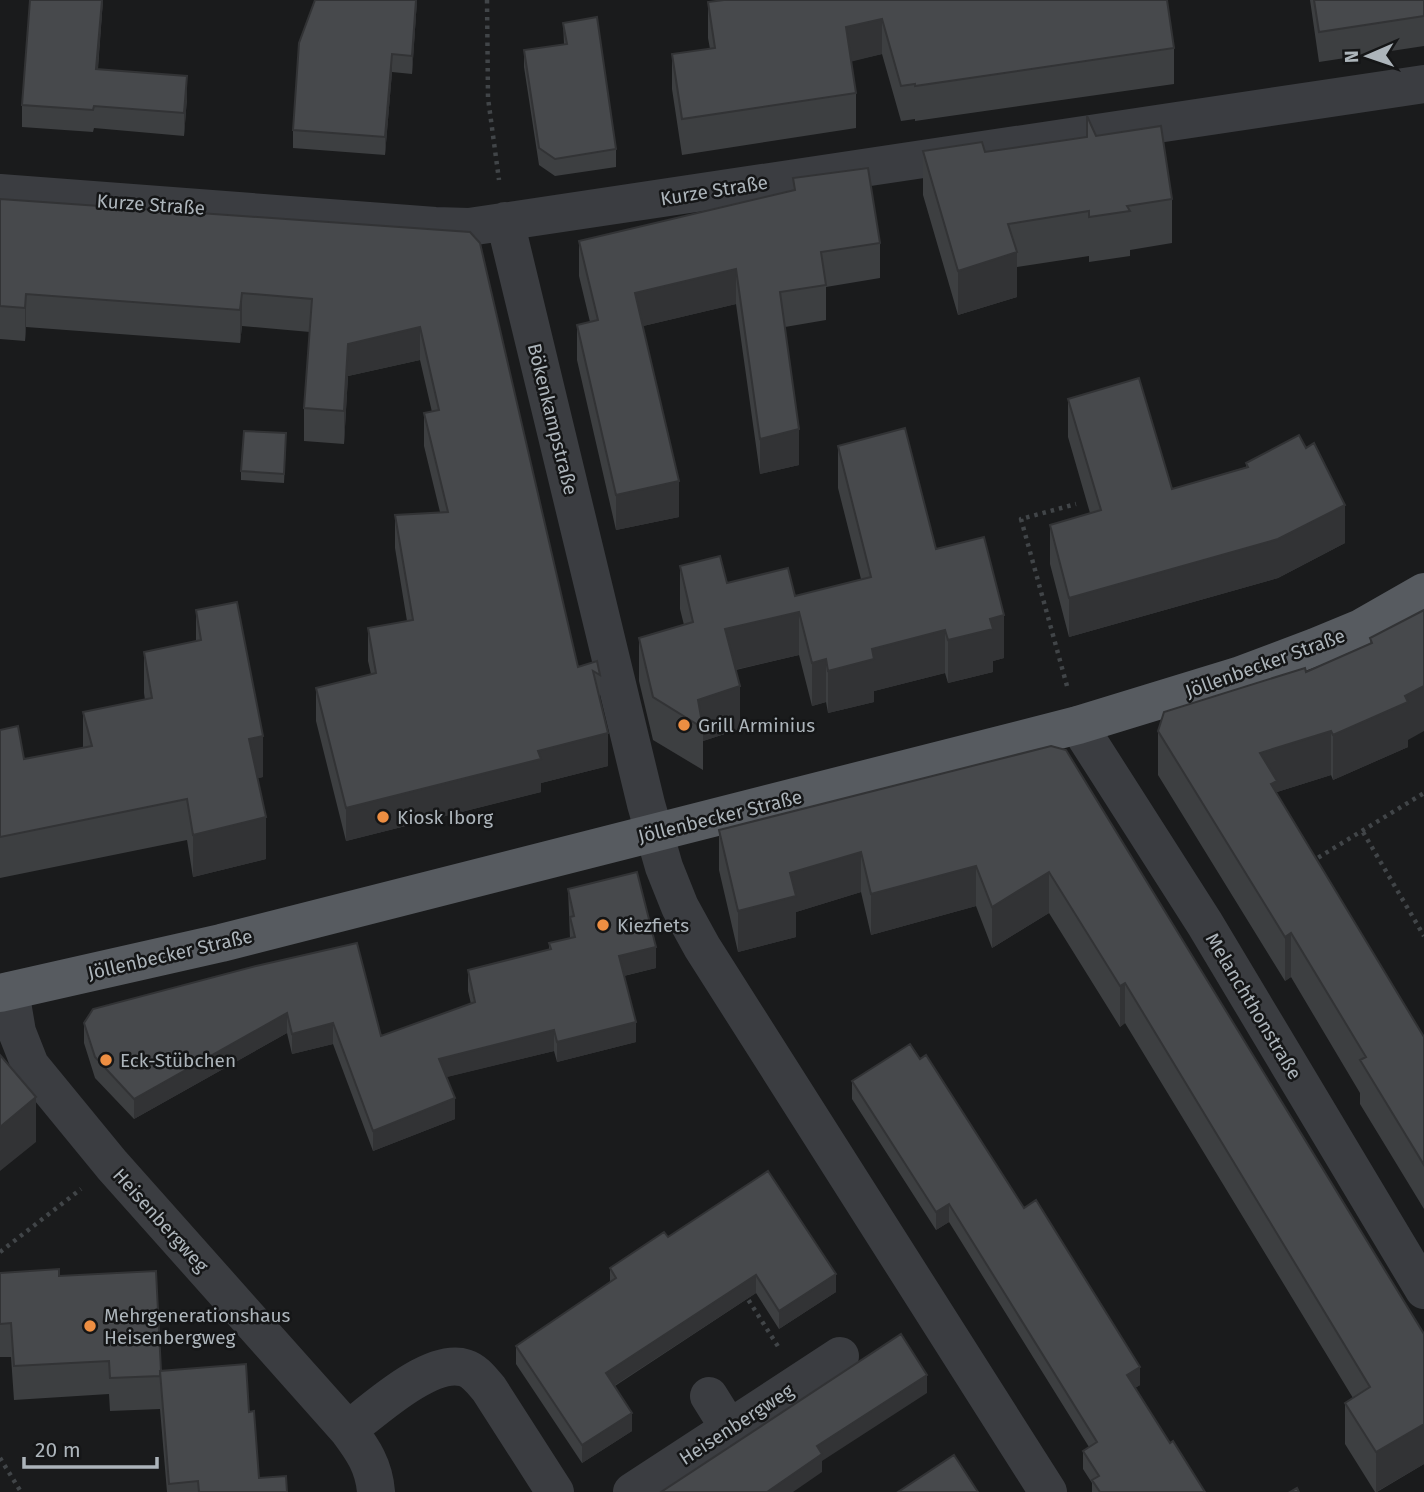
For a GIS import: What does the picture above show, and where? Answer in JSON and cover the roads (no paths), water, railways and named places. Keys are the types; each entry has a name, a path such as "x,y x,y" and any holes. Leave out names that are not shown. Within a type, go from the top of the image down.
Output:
{"main road":[{"name":"Jöllenbecker Straße","path":"5,992 221,943 1078,725 1238,676 1315,647 1361,628 1424,592"}],"street":[{"name":"Kurze Straße","path":"0,193 469,227 1424,84"},
{"name":"Bökenkampstraße","path":"505,221 654,833 680,907 702,947 1048,1492"},
{"name":"Melanchthonstraße","path":"1078,725 1212,936 1424,1290"},
{"name":"Heisenbergweg","path":"5,992 30,1065 112,1165 348,1430 366,1455 376,1492"},
{"name":"Heisenbergweg","path":"632,1492 840,1356"},
{"path":"348,1430 400,1391 434,1370 448,1366 464,1368 476,1374 489,1389 555,1492"},
{"path":"709,1396 729,1428"}],"place":[{"name":"Grill Arminius","path":"684,725"},
{"name":"Kiosk Iborg","path":"383,817"},
{"name":"Kiezfiets","path":"603,925"},
{"name":"Eck-Stübchen","path":"106,1060"},
{"name":"Mehrgenerationshaus Heisenbergweg","path":"90,1326"}]}
